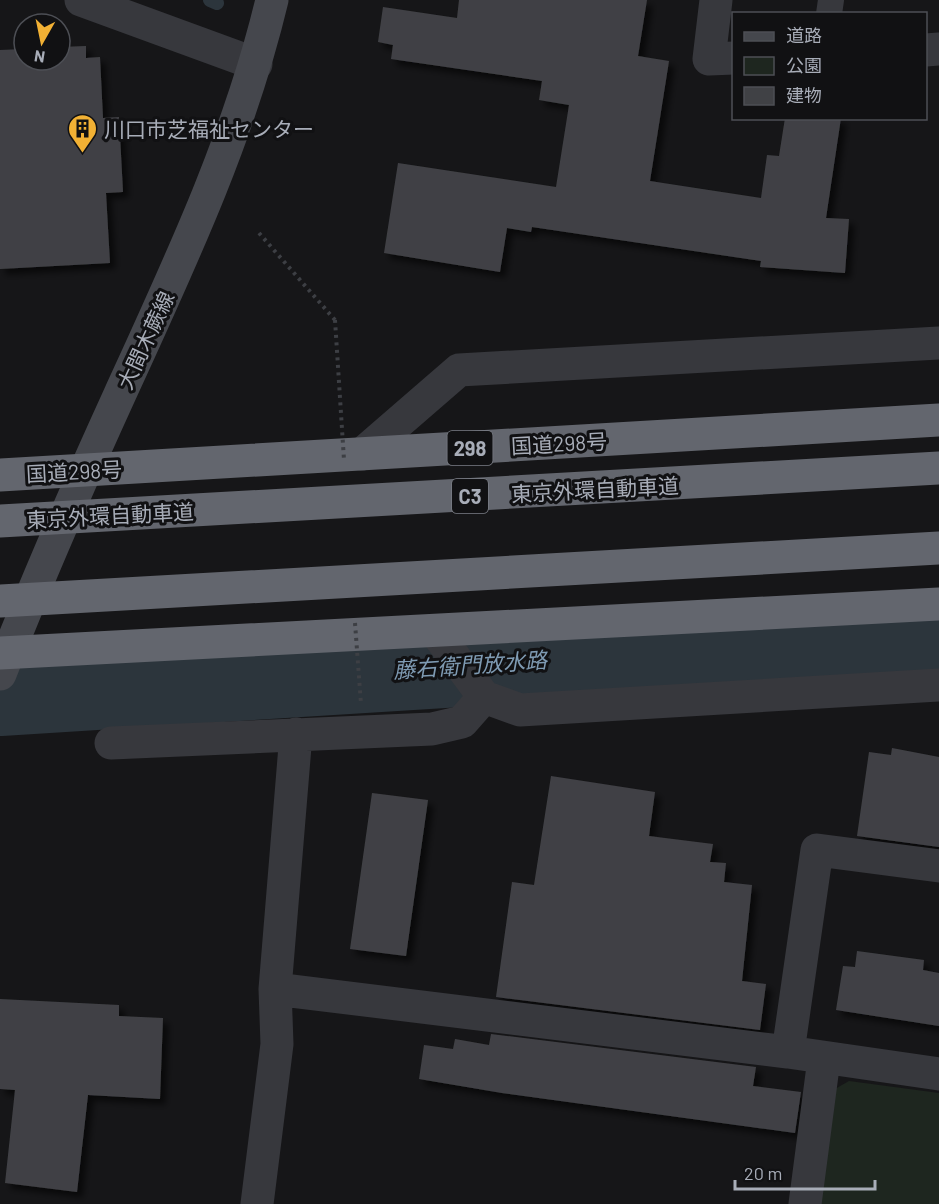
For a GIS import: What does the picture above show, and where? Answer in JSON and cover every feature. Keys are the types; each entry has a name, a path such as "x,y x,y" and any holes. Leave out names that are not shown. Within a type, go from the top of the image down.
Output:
{"highway":[{"name":"国道298号","path":"0,475 939,420"},
{"name":"東京外環自動車道","path":"0,521 939,468"},
{"path":"0,601 939,548"},
{"path":"3,660 435,631 939,603"}],"main road":[{"name":"大間木蕨線","path":"3,660 85,471 191,241 230,144 256,64 272,0"}],"street":[{"path":"81,0 256,64"},
{"path":"716,0 709,59 732,58"},
{"path":"362,454 459,370 939,344"},
{"path":"435,631 484,697 520,711 939,685"},
{"path":"111,743 432,729 462,722 484,697"},
{"path":"257,1204 277,1044 275,990 296,734"},
{"path":"788,1052 817,850 939,866"},
{"path":"275,990 788,1052 939,1074"},
{"path":"805,1204 824,1059"}],"path":[{"path":"260,233 335,320"}],"green space":[{"path":"849,1081 939,1093 939,1204 820,1204 835,1089"}],"building":[{"path":"459,0 647,0 638,56 669,61 650,181 761,198 767,155 779,156 785,120 841,120 826,218 849,219 845,273 760,267 761,261 532,227 531,232 507,228 500,272 384,253 398,163 556,187 569,105 539,100 542,81 391,59 393,45 378,42 383,7 457,18"},
{"name":"川口市芝福祉センター","path":"86,46 86,58 100,57 103,118 119,117 123,192 106,193 110,263 0,269 0,50 12,50 12,72 72,72 72,47"},
{"path":"892,748 939,757 939,847 857,836 869,752 891,755"},
{"path":"551,776 655,792 649,836 713,844 710,862 726,863 724,882 752,885 742,981 766,984 760,1030 496,997 512,882 534,885"},
{"path":"372,793 428,800 406,956 350,949"},
{"path":"857,951 924,960 923,970 939,973 939,1026 836,1010 843,966 855,967"},
{"path":"0,999 119,1005 119,1016 163,1018 160,1099 88,1095 77,1192 5,1183 15,1090 0,1089"},
{"path":"491,1034 756,1067 753,1086 801,1092 795,1133 502,1093 419,1079 424,1045 453,1049 455,1039 489,1045"}],"waterway":[{"path":"210,0 217,3"},
{"name":"藤右衛門放水路","path":"0,694 939,635"}],"place":[{"name":"川口市芝福祉センター","path":"83,154"}]}
